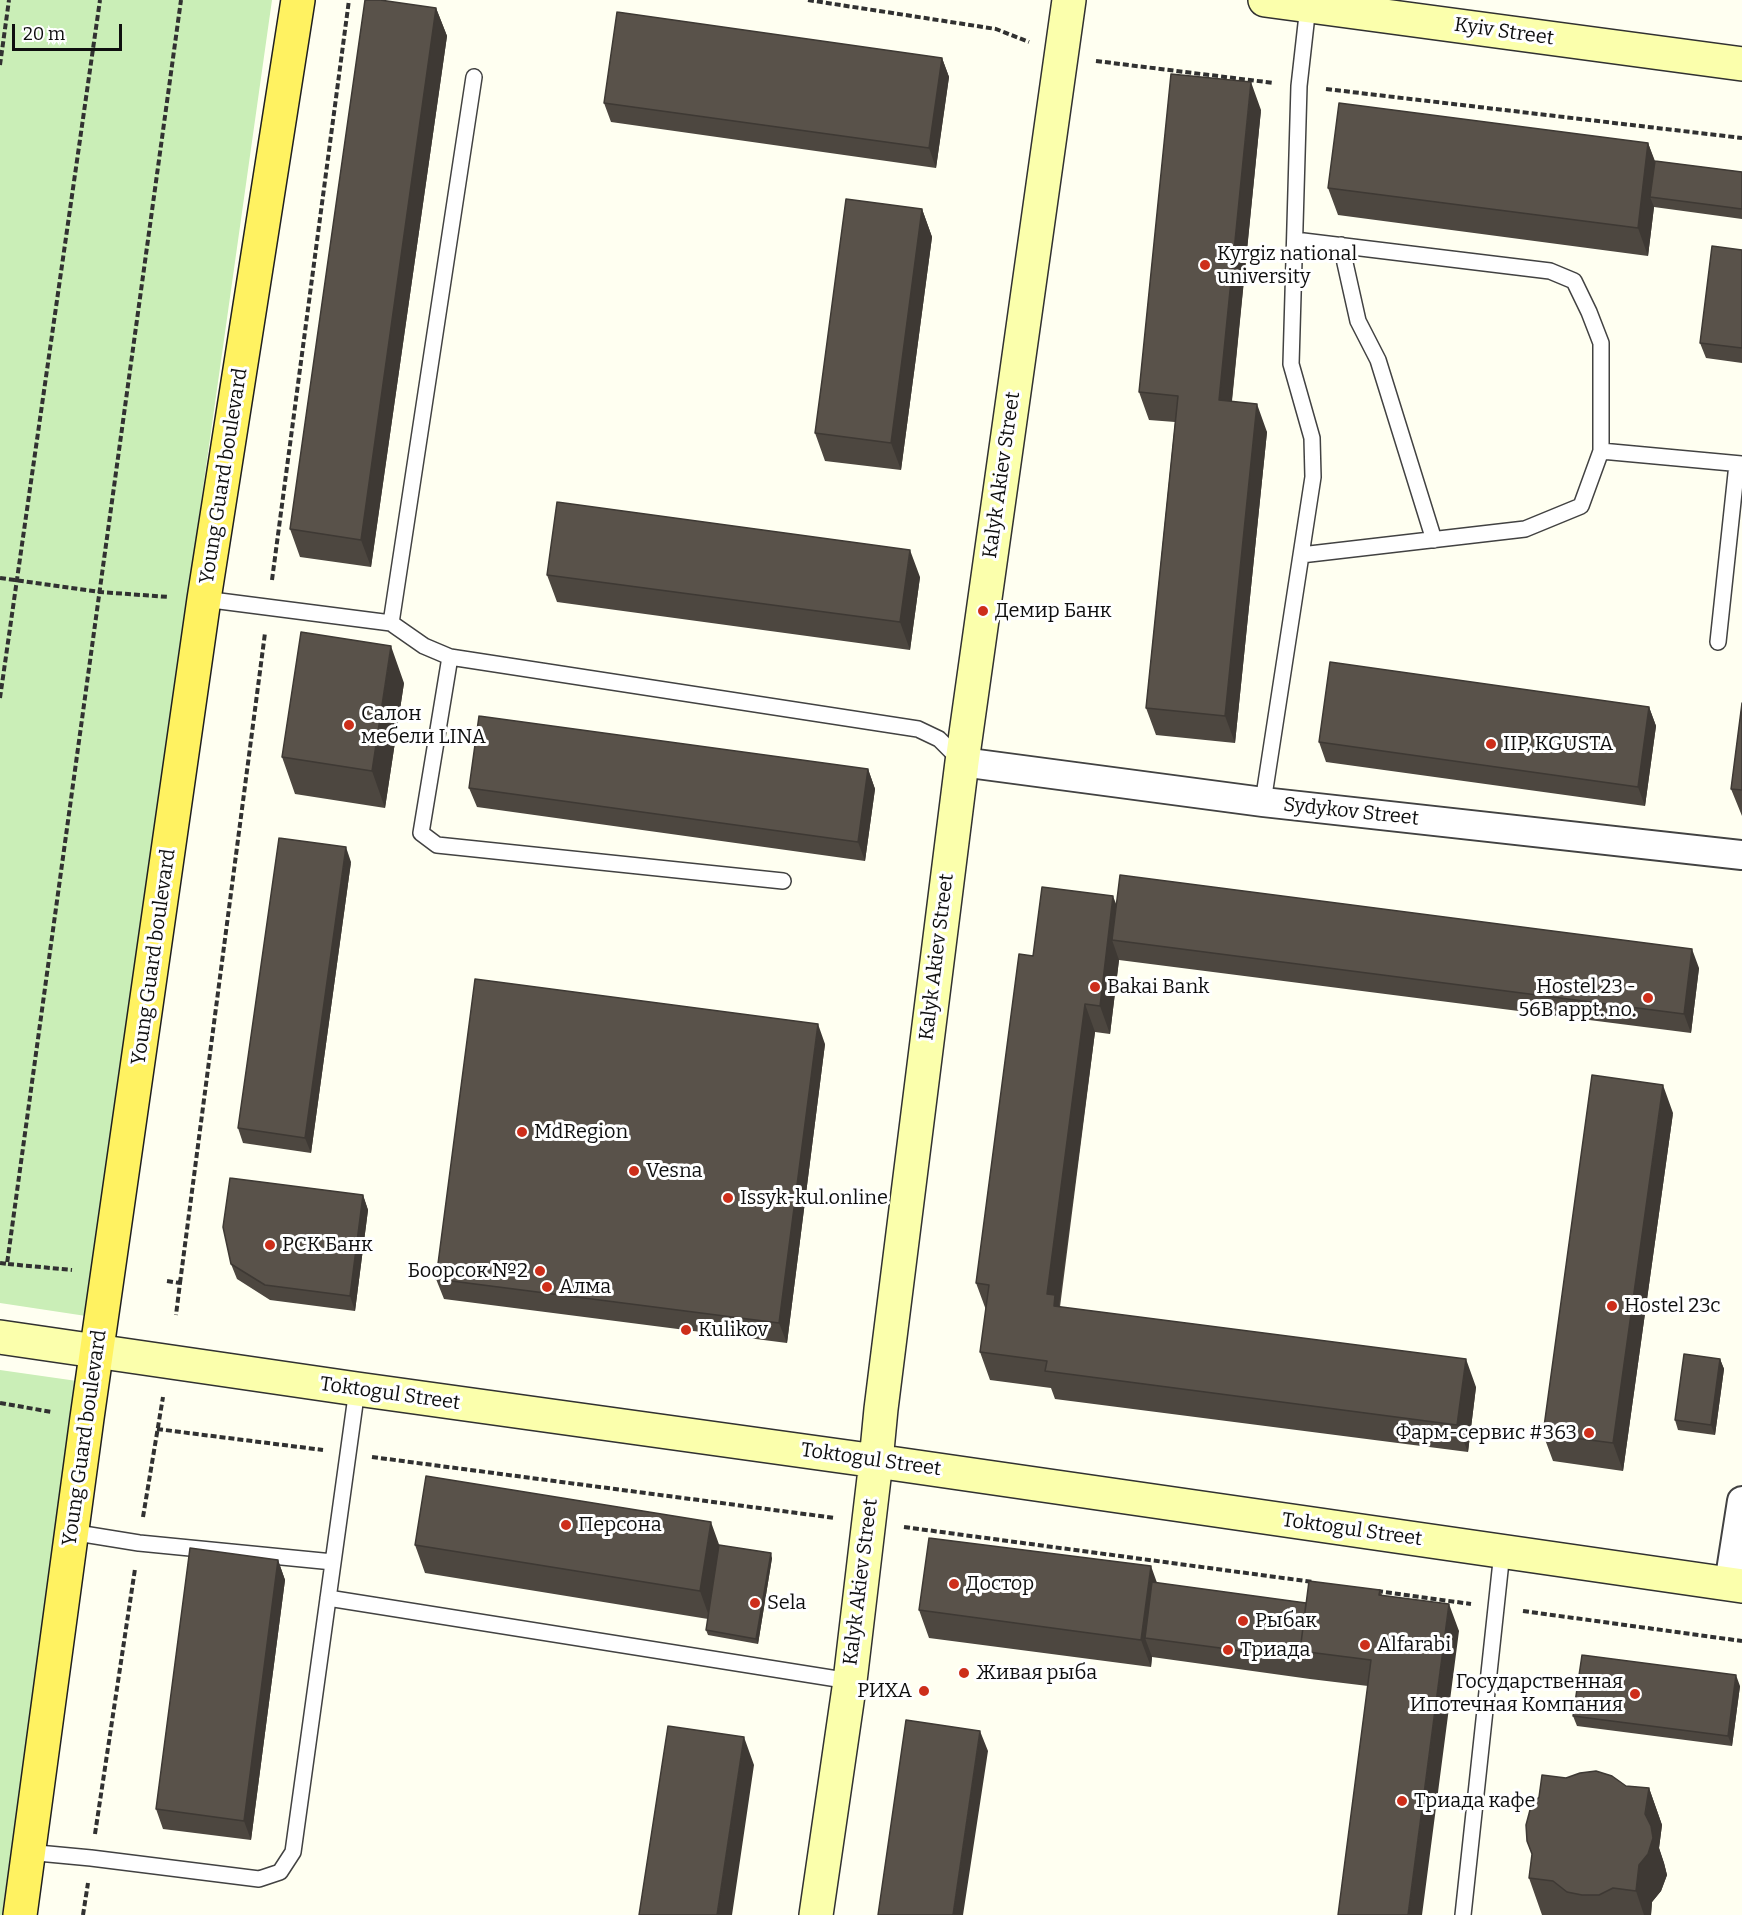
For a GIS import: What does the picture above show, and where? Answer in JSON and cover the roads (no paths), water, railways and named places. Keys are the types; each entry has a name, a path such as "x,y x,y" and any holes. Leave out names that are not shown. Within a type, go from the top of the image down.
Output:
{"main road":[{"name":"Young Guard boulevard","path":"20,1915 71,1532 204,599 298,0"},
{"name":"Kalyk Akiev Street","path":"816,1915 849,1681 962,762 1069,0"},
{"name":"Kyiv Street","path":"1266,0 1742,64"},
{"name":"Toktogul Street","path":"0,1337 1736,1585"}],"street":[{"name":"Sydykov Street","path":"962,762 1263,802 1742,855"},
{"path":"1736,1585 1742,1501"}],"lane":[{"path":"1263,802 1313,477 1312,438 1291,364 1299,86 1308,6"},
{"path":"391,623 474,77"},
{"path":"1295,240 1550,271 1574,281 1601,343 1601,451 1581,506 1525,529 1301,555"},
{"path":"1341,245 1358,321 1378,360 1434,540"},
{"path":"1601,451 1739,464 1718,642"},
{"path":"204,599 391,623 424,646 450,657 918,729 939,739 962,762"},
{"path":"450,657 421,833 437,845 783,881"},
{"path":"27,1852 91,1857 259,1879 280,1872 293,1852 357,1389"},
{"path":"71,1532 139,1543 333,1562"},
{"path":"1463,1915 1502,1552"},
{"path":"328,1598 849,1681"}],"place":[{"name":"Kyrgiz national university","path":"1205,265"},
{"name":"Демир Банк","path":"983,611"},
{"name":"Салон мебели LINA","path":"349,725"},
{"name":"IIP, KGUSTA","path":"1491,744"},
{"name":"Bakai Bank","path":"1095,987"},
{"name":"Hostel 23 - 56B appt. no.","path":"1648,998"},
{"name":"MdRegion","path":"522,1132"},
{"name":"Vesna","path":"634,1171"},
{"name":"Issyk-kul.online","path":"728,1198"},
{"name":"РСК Банк","path":"270,1245"},
{"name":"Боорсок №2","path":"540,1271"},
{"name":"Алма","path":"547,1287"},
{"name":"Hostel 23c","path":"1612,1306"},
{"name":"Kulikov","path":"686,1330"},
{"name":"Фарм-сервис #363","path":"1589,1433"},
{"name":"Персона","path":"566,1525"},
{"name":"Достор","path":"954,1584"},
{"name":"Sela","path":"755,1603"},
{"name":"Рыбак","path":"1243,1621"},
{"name":"Alfarabi","path":"1365,1645"},
{"name":"Триада","path":"1228,1650"},
{"name":"Живая рыба","path":"964,1673"},
{"name":"РИХА","path":"924,1691"},
{"name":"Государственная Ипотечная Компания","path":"1635,1694"},
{"name":"Триада кафе","path":"1402,1801"}]}
